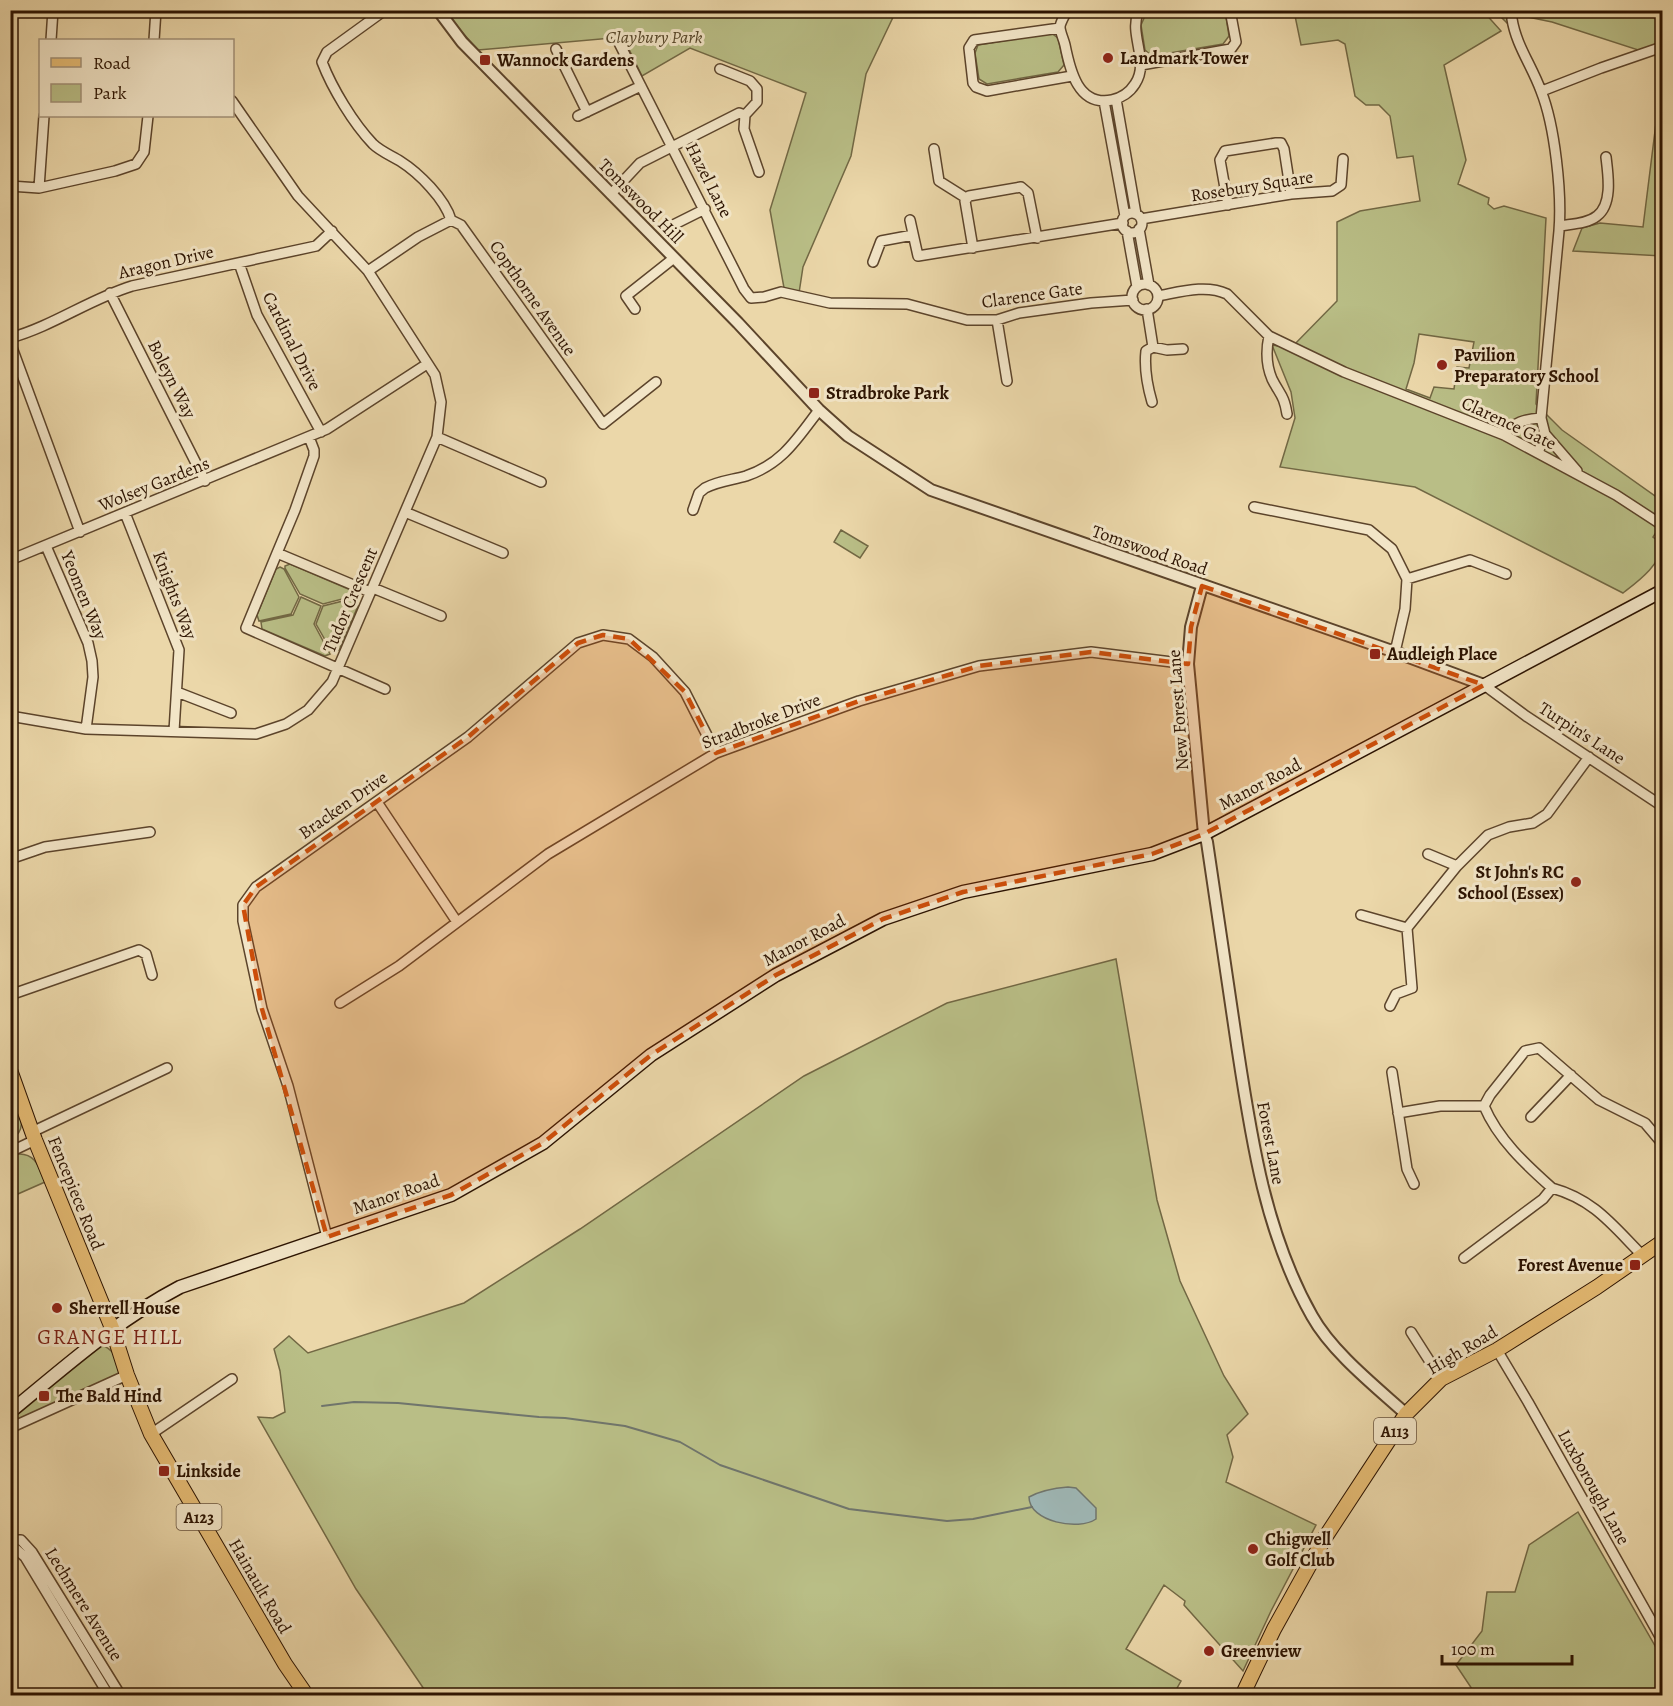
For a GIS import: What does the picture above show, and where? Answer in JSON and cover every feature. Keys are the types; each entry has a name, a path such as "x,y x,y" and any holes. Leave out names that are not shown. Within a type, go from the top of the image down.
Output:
{"main road":[{"name":"Manor Road","path":"10,1412 112,1328 180,1287 451,1195 543,1143 651,1055 776,975 883,919 963,892 1152,854 1204,834 1662,591"},
{"name":"Fencepiece Road","path":"10,1070 34,1136 112,1328"},
{"name":"High Road","path":"1242,1695 1274,1629 1324,1539 1406,1414 1441,1379 1497,1350 1662,1242"},
{"name":"Hainault Road","path":"112,1328 127,1375 151,1434 285,1664 307,1695"}],"street":[{"path":"51,39 53,10"},
{"path":"154,39 156,10"},
{"path":"368,272 418,237 451,220 436,195 419,176 374,146 328,76 322,62 327,52 384,10"},
{"name":"Tomswood Hill","path":"438,10 462,42 674,258 820,412"},
{"path":"1067,10 1060,28 1072,76 1087,94 1104,101 1126,94 1136,84 1141,65 1135,20 1138,13 1150,10"},
{"path":"1141,65 1231,49 1236,42 1230,10"},
{"path":"1512,19 1514,34 1542,91 1555,150 1560,225 1541,418 1545,434 1583,477"},
{"path":"1060,28 974,40 969,48 973,83 976,87 987,91 1072,76"},
{"name":"Hazel Lane","path":"617,39 674,147 744,289 751,298 781,292 794,295"},
{"path":"1542,91 1662,47"},
{"path":"556,49 583,114 640,86"},
{"path":"611,194 640,163 742,114 757,102 757,89 750,81 720,69"},
{"path":"559,82 569,76"},
{"path":"1116,99 1149,285"},
{"path":"1104,101 1137,287 1133,300 1137,306 1147,309 1155,305 1158,296 1156,290 1149,285 1137,287"},
{"name":"Tudor Crescent","path":"10,716 86,729 256,734 286,724 308,710 332,682 437,437 441,402 435,375 368,272 298,196 234,103"},
{"path":"742,114 744,129 759,172"},
{"path":"39,188 44,117"},
{"path":"10,186 39,188 136,164 144,152 148,117"},
{"path":"1228,205 1220,160 1222,155 1225,152 1276,143 1281,143 1284,150 1292,194"},
{"path":"934,149 939,181 966,198"},
{"path":"1560,225 1580,223 1596,217 1605,206 1609,180 1606,157"},
{"name":"Rosebury Square","path":"1139,221 1292,194 1332,191 1342,180 1343,159"},
{"path":"966,198 1021,187 1028,193 1037,238"},
{"path":"966,198 973,248"},
{"path":"669,227 705,209"},
{"path":"1125,223 1130,213 1139,221"},
{"name":"Copthorne Avenue","path":"451,220 461,225 603,424 656,382"},
{"path":"910,220 918,256 1125,223"},
{"path":"1125,223 1132,232 1139,221"},
{"name":"Aragon Drive","path":"10,340 110,293 132,286 315,246 332,231"},
{"path":"873,262 880,241 913,235"},
{"path":"635,309 626,296 674,258"},
{"name":"Cardinal Drive","path":"239,263 257,315 321,432"},
{"name":"Clarence Gate","path":"1158,296 1211,288 1220,290 1227,294 1269,336 1344,372 1504,435 1616,495 1662,525"},
{"name":"Boleyn Way","path":"110,293 205,481"},
{"name":"Clarence Gate","path":"794,295 830,303 907,304 967,320 997,320 1019,313 1133,300"},
{"path":"1147,309 1153,346"},
{"path":"997,320 1007,381"},
{"path":"1269,336 1268,365 1272,379 1283,395 1287,414"},
{"path":"10,340 80,532"},
{"path":"1153,346 1167,350 1183,349"},
{"path":"1152,402 1144,363 1146,351 1153,346"},
{"name":"Wolsey Gardens","path":"10,560 321,432 427,364"},
{"path":"693,510 699,493 705,488 767,468 795,442 820,412"},
{"name":"Tomswood Road","path":"820,412 848,436 931,490 1484,685"},
{"path":"1504,435 1515,423 1541,418"},
{"path":"1538,453 1545,434"},
{"path":"309,437 314,456 295,510 246,628 384,689"},
{"path":"437,437 541,482"},
{"path":"1254,507 1369,530 1392,549 1407,579 1405,609 1395,652"},
{"path":"405,512 503,553"},
{"name":"Knights Way","path":"125,513 178,644 179,662 174,731"},
{"name":"Yeomen Way","path":"46,546 88,644 92,661 93,677 86,729"},
{"path":"277,553 441,616"},
{"path":"1407,579 1470,560 1506,574"},
{"name":"New Forest Lane","path":"1203,586 1191,627 1188,664 1204,834"},
{"name":"Bracken Drive","path":"327,1237 288,1086 262,1009 243,921 243,905 255,887 468,737 578,643 603,635 629,639 653,657 685,692 716,753"},
{"name":"Stradbroke Drive","path":"340,1003 399,966 548,854 716,753 859,701 979,666 1091,652 1188,664"},
{"name":"Turpin's Lane","path":"1484,685 1526,716 1662,806"},
{"path":"177,692 231,713"},
{"path":"1390,1006 1396,994 1412,988 1407,928 1457,866 1488,835 1509,827 1533,823 1547,814 1589,757"},
{"path":"377,802 457,922"},
{"path":"10,859 45,847 150,832"},
{"name":"Forest Lane","path":"1204,834 1256,1164 1272,1222 1290,1270 1312,1317 1343,1355 1406,1414"},
{"path":"1428,854 1457,866"},
{"path":"1361,915 1407,928"},
{"path":"10,995 139,950 146,954 152,975"},
{"path":"1484,1106 1525,1051 1539,1048 1599,1100 1645,1123 1662,1143"},
{"path":"10,1152 34,1136 167,1068"},
{"path":"1392,1072 1407,1169 1414,1184"},
{"path":"1531,1117 1571,1075"},
{"path":"1398,1113 1440,1106 1484,1106"},
{"path":"1484,1106 1518,1157 1552,1188 1586,1201 1599,1211 1643,1256"},
{"path":"1464,1258 1543,1198 1552,1188"},
{"path":"1412,1332 1441,1379"},
{"name":"Luxborough Lane","path":"1497,1350 1662,1640"},
{"path":"10,1428 127,1375"},
{"path":"151,1434 232,1379"},
{"name":"Lechmere Avenue","path":"10,1540 21,1540 83,1643 109,1695"},
{"name":"Lechmere Avenue","path":"10,1549 16,1549 35,1565"},
{"name":"Lechmere Avenue","path":"83,1643 122,1695"}],"highlighted area":[{"path":"1202,586 1484,685 1204,834 1152,854 963,892 883,919 776,975 651,1055 543,1143 451,1195 327,1237 262,1009 243,905 256,887 468,737 578,643 603,635 629,639 685,692 716,753 859,701 979,666 1091,652 1188,664 1191,627"}],"green space":[{"name":"Claybury Park","path":"443,11 896,11 866,74 851,156 803,267 799,293 784,288 770,210 806,93 690,48 642,76 623,37 478,50"},
{"path":"1178,11 1225,11 1229,36 1223,44 1152,56 1145,50 1141,25 1145,16"},
{"path":"1294,11 1483,11 1501,31 1444,65 1466,160 1458,184 1489,198 1488,204 1494,209 1504,206 1546,218 1536,404 1562,430 1662,501 1662,523 1653,537 1662,544 1658,559 1648,572 1623,593 1415,487 1280,467 1295,418 1291,392 1272,345 1291,348 1337,301 1337,222 1360,211 1420,201 1413,156 1397,158 1390,116 1379,105 1366,105 1355,96 1345,44 1338,40 1301,45","holes":["1419,334 1474,342 1469,368 1457,367 1454,389 1434,387 1430,398 1406,389 1414,363"]},
{"path":"1495,11 1648,11 1662,26 1662,67 1660,57 1552,22 1518,15 1508,24"},
{"path":"1051,33 1058,38 1064,65 1058,72 987,84 979,79 975,53 978,45"},
{"path":"1662,75 1662,256 1573,251 1582,228 1600,223 1643,227"},
{"path":"841,530 868,546 860,558 834,542"},
{"path":"290,564 353,591 354,596 323,604 300,594 285,568"},
{"path":"280,567 284,569 299,597 291,614 259,621 257,615 276,569"},
{"path":"301,597 321,606 314,624 330,654 325,656 262,629 261,622 293,615"},
{"path":"355,598 358,606 339,650 332,652 316,624 323,606"},
{"name":"Chigwell Golf Club","path":"1116,959 1157,1200 1180,1281 1224,1376 1248,1414 1227,1435 1233,1457 1226,1482 1316,1525 1243,1671 1184,1605 1185,1601 1164,1585 1126,1649 1181,1681 1173,1695 428,1695 356,1589 258,1417 273,1418 285,1412 280,1371 274,1349 289,1336 308,1353 464,1303 580,1229 804,1076 947,1003"},
{"path":"16,1101 21,1127 11,1140 11,1104"},
{"path":"24,1154 33,1159 45,1182 11,1197 11,1158"},
{"path":"101,1345 113,1353 122,1374 11,1423 11,1418"},
{"path":"1578,1512 1662,1658 1662,1695 1476,1695 1456,1665 1482,1631 1487,1592 1515,1592 1529,1545"}],"water":[{"path":"1076,1488 1096,1508 1096,1519 1078,1524 1056,1522 1037,1513 1031,1506 1029,1497 1048,1490"}],"waterway":[{"path":"322,1406 354,1402 398,1403 565,1418 625,1426 680,1442 720,1465 849,1509 947,1521 973,1519 1032,1507"}],"place":[{"name":"Landmark Tower","path":"1108,58"},
{"name":"Wannock Gardens","path":"485,60"},
{"name":"Pavilion Preparatory School","path":"1442,365"},
{"name":"Stradbroke Park","path":"814,393"},
{"name":"Audleigh Place","path":"1375,654"},
{"name":"St John's RC School (Essex)","path":"1576,882"},
{"name":"Forest Avenue","path":"1635,1265"},
{"name":"Sherrell House","path":"57,1308"},
{"name":"The Bald Hind","path":"44,1396"},
{"name":"Linkside","path":"164,1471"},
{"name":"Chigwell Golf Club","path":"1253,1549"},
{"name":"Greenview","path":"1209,1651"}],"district":[{"name":"GRANGE HILL","path":"110,1337"}]}
